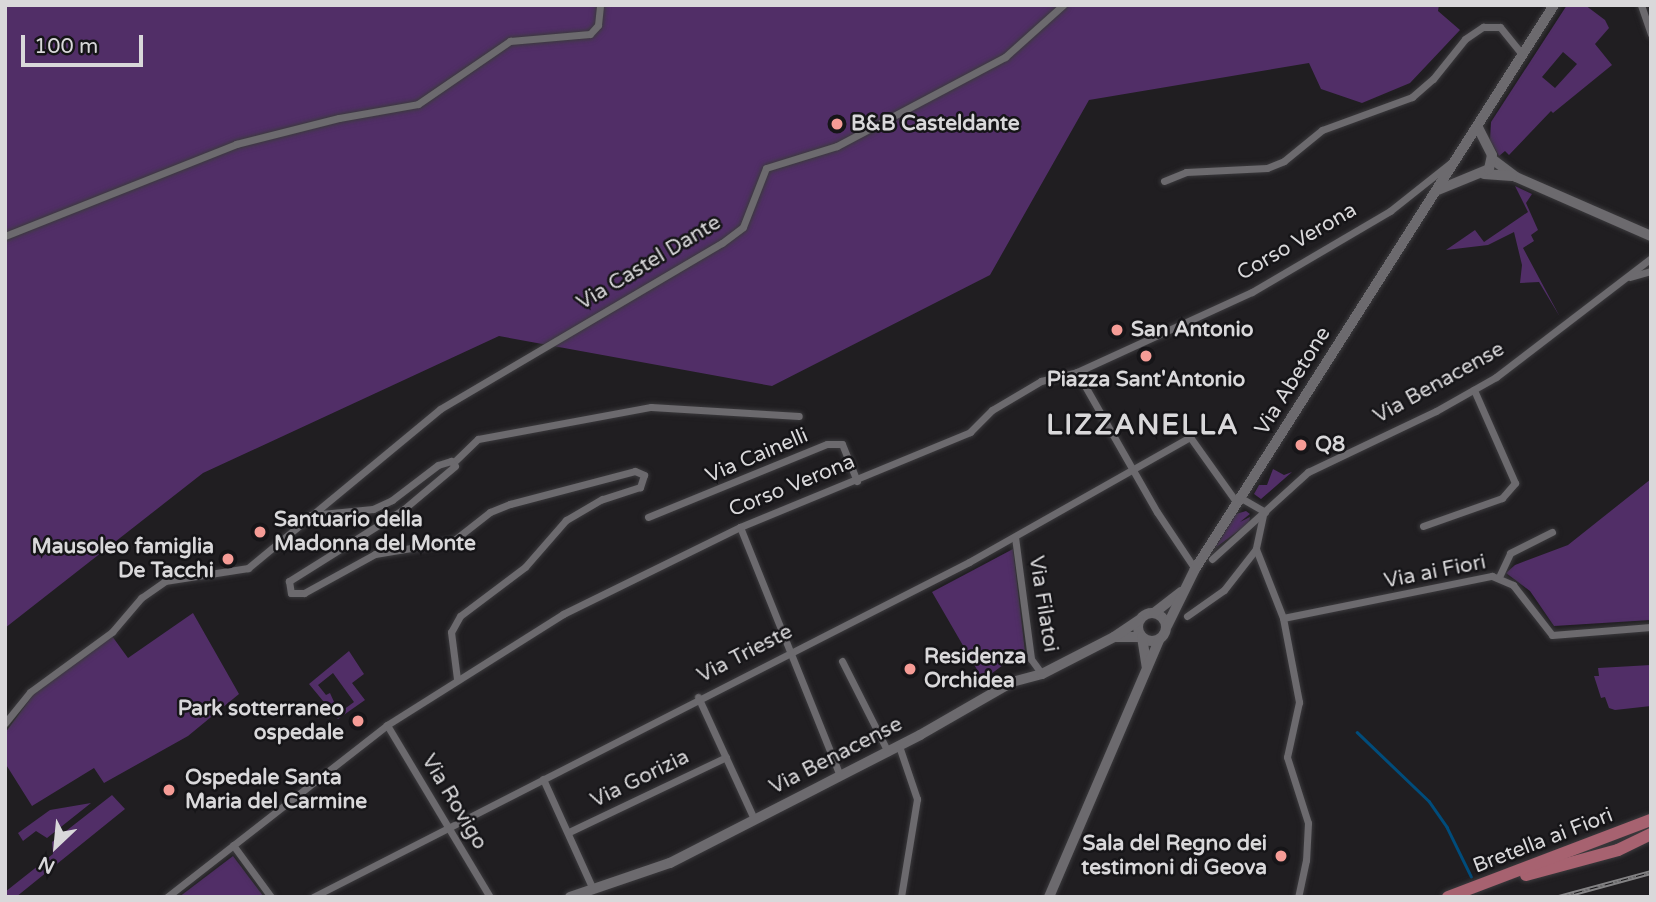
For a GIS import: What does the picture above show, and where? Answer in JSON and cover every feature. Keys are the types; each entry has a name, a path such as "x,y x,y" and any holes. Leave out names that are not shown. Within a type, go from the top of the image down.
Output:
{"main road":[{"path":"1471,176 1459,168 1457,159 1554,5"},
{"path":"1438,190 1471,176 1484,174 1492,159 1478,127"},
{"path":"1467,142 1483,143"},
{"name":"Via Abetone","path":"1181,592 1457,159"},
{"path":"1147,670 1139,620 1154,613 1181,592"},
{"path":"1049,897 1181,592"},
{"path":"1154,613 1167,626"},
{"name":"Via Benacense","path":"570,897 670,863 899,746 1012,682 1042,674 1115,637 1139,620"},
{"name":"Via Benacense","path":"1115,637 1142,637"},
{"path":"1142,637 1159,640"},
{"name":"Bretella ai Fiori","path":"1448,897 1651,820"},
{"path":"1471,889 1618,850 1651,834"}],"street":[{"path":"5,236 232,146 339,118 418,104 510,41 542,35 590,34 598,25 600,5"},
{"name":"Via Castel Dante","path":"311,515 440,409 743,227 766,169 838,146 1005,57 1063,5"},
{"path":"1641,5 1651,34"},
{"path":"1164,181 1186,172 1266,168 1292,157 1322,130 1412,97 1433,79 1465,39 1483,27 1500,27 1523,55"},
{"name":"Corso Verona","path":"167,897 387,725 563,614 740,527 857,481 970,432 992,410 1041,381 1077,372 1252,292 1390,211 1457,159"},
{"path":"1492,159 1516,177 1646,235 1651,244"},
{"path":"1484,174 1516,177"},
{"path":"1626,278 1651,258"},
{"path":"1626,278 1651,271"},
{"name":"Via Benacense","path":"1212,559 1308,472 1474,390 1518,362 1609,288 1626,278"},
{"path":"1077,372 1131,469 1195,569"},
{"path":"1423,526 1502,498 1515,483 1474,390"},
{"path":"457,679 451,632 460,616 525,567 574,514 602,499 640,487 645,479 635,471 510,504 490,512 453,541 375,554 304,593 287,590 289,581 404,509 450,473 454,462 478,439 651,407 799,416"},
{"name":"Via Trieste","path":"313,897 698,697 1015,537 1190,437 1239,501"},
{"name":"Via Cainelli","path":"648,517 827,444 842,444 857,481"},
{"path":"5,723 30,692 112,632 141,598 164,581 248,568 311,515 382,506 438,465 454,462"},
{"path":"1187,616 1224,590 1256,549 1265,512 1239,501"},
{"path":"740,527 840,776"},
{"path":"1499,577 1510,553 1552,532"},
{"name":"Via Filatoi","path":"1015,537 1031,659 1042,674"},
{"path":"1256,549 1283,618 1299,702 1287,757 1308,823 1306,860 1298,897"},
{"name":"Via ai Fiori","path":"1283,618 1475,578 1499,577 1513,585 1552,635 1651,627"},
{"path":"842,661 888,751"},
{"path":"698,697 754,818"},
{"name":"Via Rovigo","path":"387,725 490,897"},
{"path":"899,746 917,799 901,897"},
{"name":"Via Gorizia","path":"569,832 726,757"},
{"path":"543,779 593,889"},
{"path":"233,845 271,897"}],"shaded area":[{"path":"5,5 1439,5 1438,11 1460,30 1410,83 1362,103 1321,89 1309,63 1089,100 990,275 772,386 499,336 203,473 5,628"},
{"path":"1567,5 1585,5 1605,20 1609,28 1595,44 1612,65 1553,113 1551,111 1509,155 1505,151 1499,156 1490,140 1491,122","holes":["1563,52 1577,64 1555,88 1542,77"]},
{"path":"1515,186 1532,194 1526,203 1538,230 1531,235 1534,241 1523,248 1560,317 1539,282 1520,283 1522,265 1514,232 1488,245 1446,250 1475,230 1484,242 1528,212"},
{"path":"1273,469 1284,475 1292,472 1261,499 1254,494 1259,485 1267,485"},
{"path":"1651,479 1651,620 1554,626 1530,591 1506,573 1515,565 1568,545"},
{"path":"1246,511 1250,514 1240,522 1250,517 1249,523 1215,548 1236,514"},
{"path":"1013,549 1026,660 1003,665 983,680 932,592"},
{"path":"193,613 239,694 188,736 104,783 94,768 32,806 5,763 5,733 33,695 112,636 128,658"},
{"path":"349,651 364,674 352,683 365,700 338,719 309,684","holes":["333,673 354,702 339,713 330,693 326,695 318,685"]},
{"path":"1651,665 1651,706 1615,710 1609,708 1605,697 1601,698 1594,676 1599,676 1598,668"},
{"path":"112,795 125,809 16,897 5,897 5,892 53,854 52,842"},
{"path":"91,803 47,838 36,831 23,841 18,833 50,810"},
{"path":"233,856 264,897 179,897"}],"waterway":[{"path":"1357,732 1429,801 1447,827 1471,876"}],"railway":[{"path":"1559,897 1651,872"}],"place":[{"name":"B&B Casteldante","path":"837,124"},
{"name":"San Antonio","path":"1117,330"},
{"name":"Piazza Sant'Antonio","path":"1146,356"},
{"name":"Q8","path":"1301,445"},
{"name":"Santuario della Madonna del Monte","path":"260,532"},
{"name":"Mausoleo famiglia De Tacchi","path":"228,559"},
{"name":"Residenza Orchidea","path":"910,669"},
{"name":"Park sotterraneo ospedale","path":"358,721"},
{"name":"Ospedale Santa Maria del Carmine","path":"169,790"},
{"name":"Sala del Regno dei testimoni di Geova","path":"1281,856"}],"district":[{"name":"LIZZANELLA","path":"1143,425"}]}
